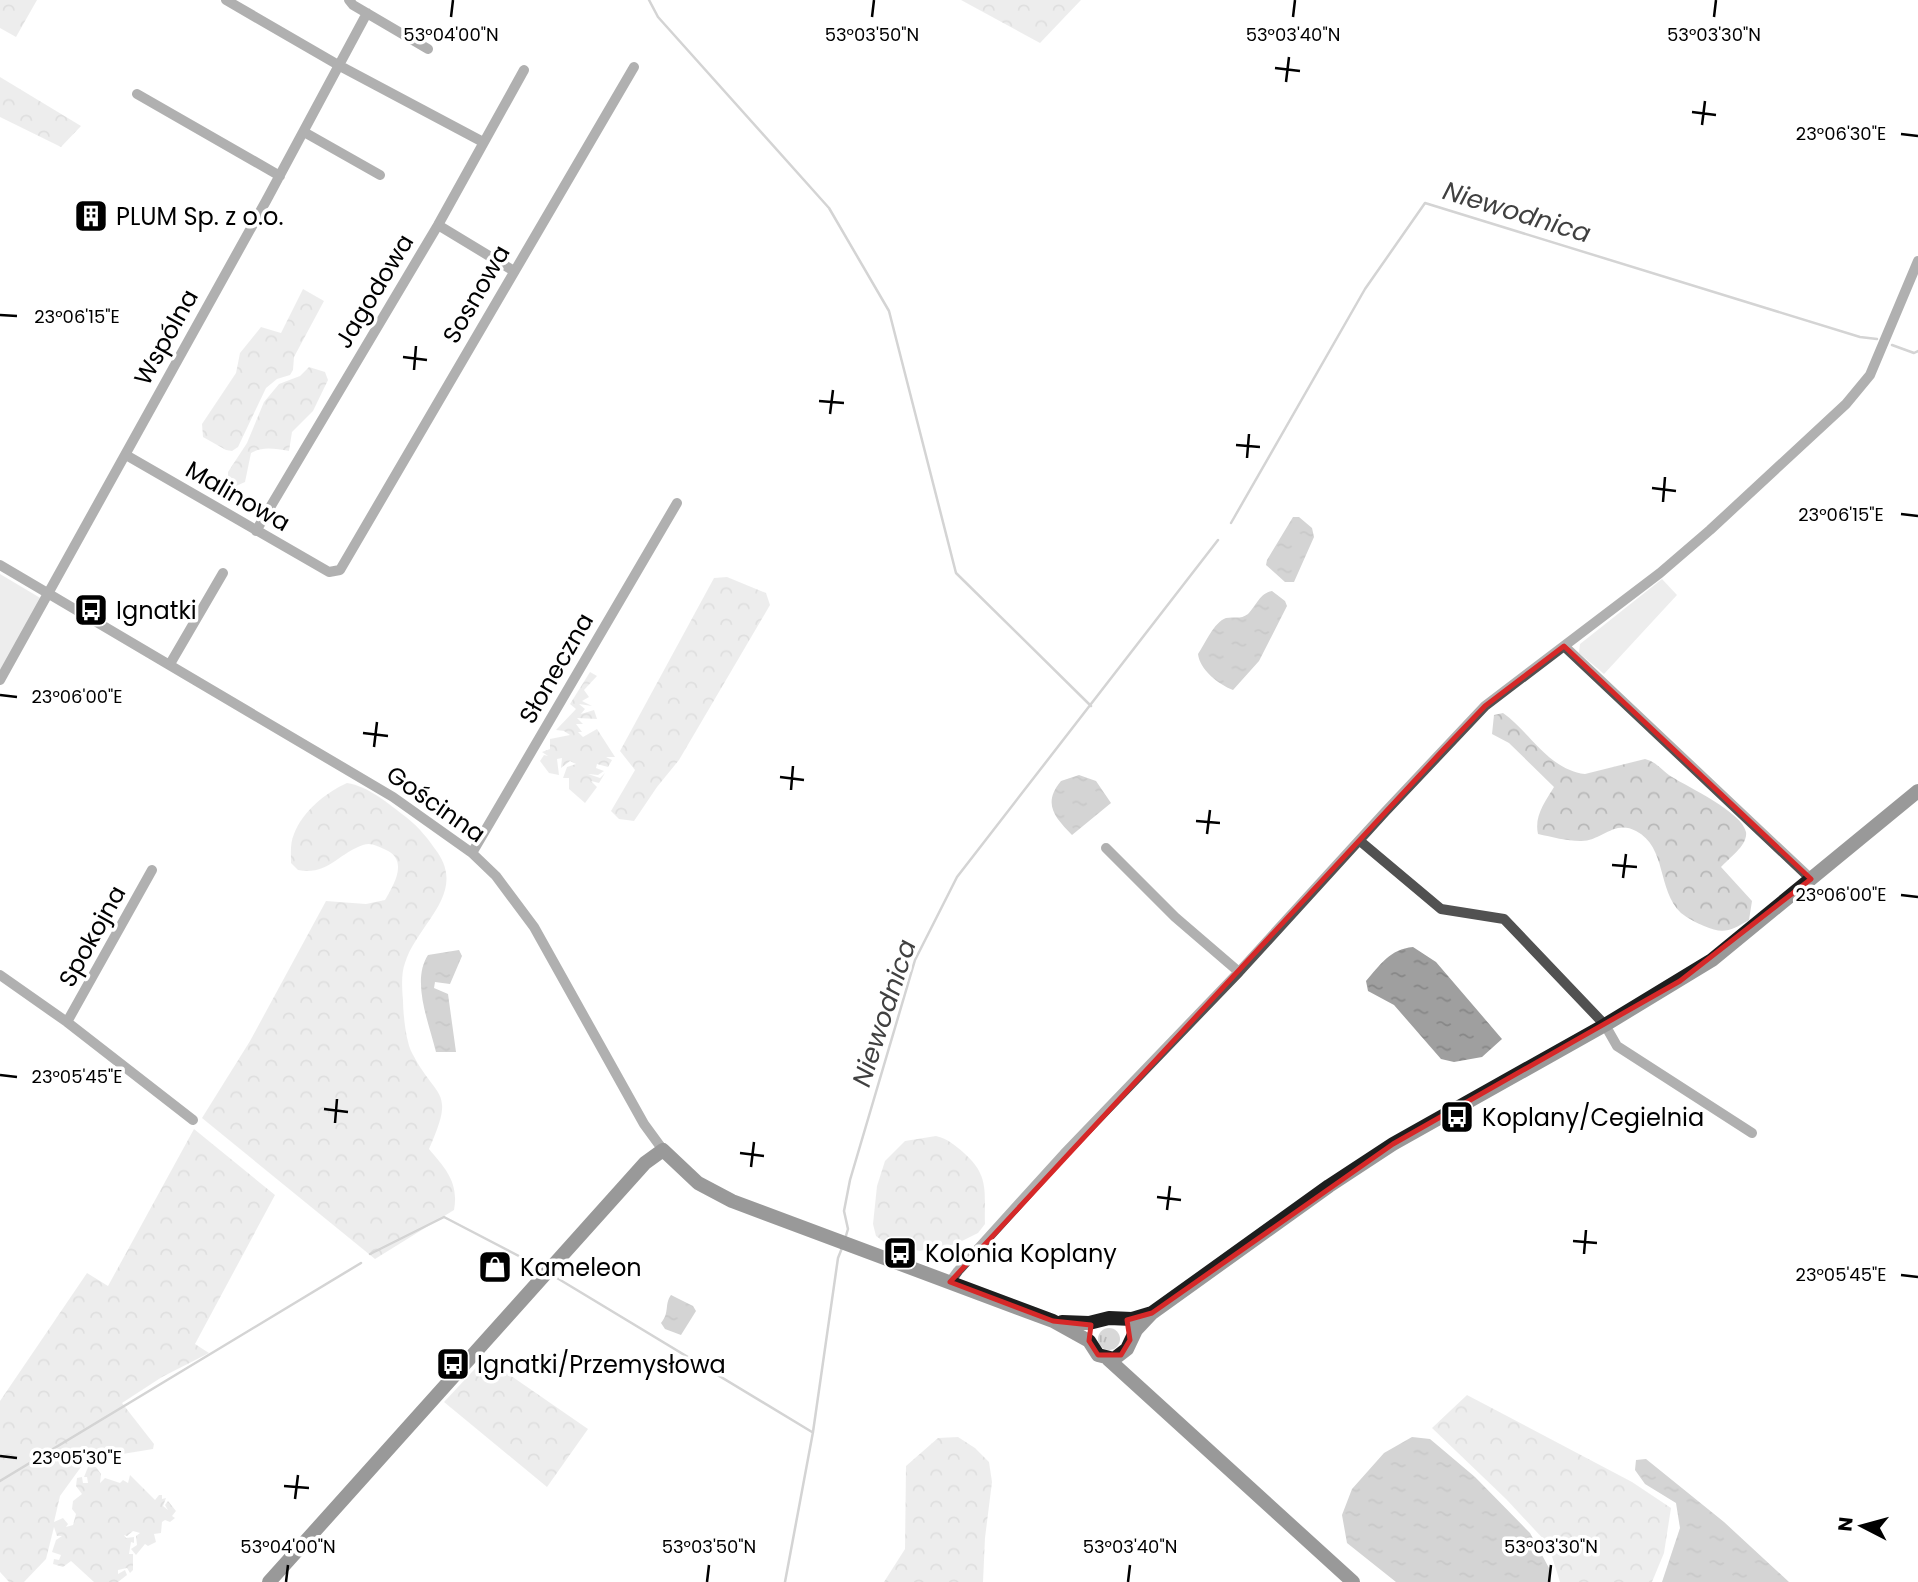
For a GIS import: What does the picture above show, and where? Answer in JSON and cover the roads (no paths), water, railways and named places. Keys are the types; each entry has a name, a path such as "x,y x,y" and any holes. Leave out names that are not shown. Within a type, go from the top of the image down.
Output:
{"street":[{"path":"226,0 340,66 483,142"},
{"path":"349,0 428,49"},
{"name":"Wspólna","path":"0,680 304,132 367,13"},
{"name":"Sosnowa","path":"329,572 340,570 634,67"},
{"name":"Jagodowa","path":"256,531 438,225 524,70"},
{"path":"138,94 279,176"},
{"path":"304,132 380,175"},
{"path":"438,225 514,271"},
{"path":"950,1282 1064,1154 1239,972 1485,706 1660,573 1846,404 1870,375 1918,261"},
{"name":"Malinowa","path":"126,455 329,572"},
{"name":"Słoneczna","path":"472,853 677,503"},
{"name":"Gościnna","path":"0,565 393,797 472,853 509,892 534,927 644,1124 663,1150"},
{"path":"170,664 223,573"},
{"path":"1564,646 1811,879"},
{"path":"270,1582 645,1163 663,1150 698,1183 714,1192 1053,1321 1089,1341 1098,1355 1114,1359 1152,1313 1329,1186 1393,1144 1605,1025 1712,960 1918,792"},
{"path":"1360,841 1441,909 1504,919 1605,1025 1617,1046 1752,1133"},
{"path":"1106,848 1175,917 1239,972"},
{"name":"Spokojna","path":"67,1022 152,870"},
{"name":"Spokojna","path":"0,975 67,1022 193,1120"},
{"path":"1053,1321 1079,1324 1152,1313"},
{"path":"1089,1341 1094,1325 1101,1320"},
{"path":"1117,1320 1128,1332 1127,1346 1139,1389"},
{"path":"1108,1359 1353,1582"}],"water":[{"path":"1293,517 1299,517 1312,528 1314,537 1294,582 1285,582 1266,565"},
{"path":"1272,591 1285,601 1287,606 1259,661 1233,690 1211,676 1202,666 1198,654 1222,620 1245,616 1261,597"},
{"path":"1079,775 1096,781 1111,803 1072,835 1056,816 1052,797 1061,781"},
{"path":"1413,947 1436,962 1502,1039 1482,1057 1454,1062 1441,1059 1394,1005 1368,991 1366,981 1381,964 1392,954"},
{"path":"459,950 462,956 450,984 435,982 434,988 448,994 456,1052 436,1052 421,989 423,965 428,955"},
{"path":"671,1295 693,1306 696,1311 681,1335 665,1329 661,1323"},
{"path":"1412,1437 1430,1439 1475,1477 1530,1533 1549,1568 1551,1582 1396,1582 1347,1543 1342,1515 1352,1489 1384,1453"},
{"path":"1646,1459 1724,1522 1789,1582 1662,1582 1680,1528 1676,1503 1645,1484 1635,1470 1636,1460"}],"waterway":[{"path":"649,0 658,17 829,208 889,311 956,573 1091,706"},
{"name":"Niewodnica","path":"1231,523 1365,289 1425,203 1860,337 1877,339"},
{"name":"Niewodnica","path":"1892,345 1914,353 1918,351"},
{"name":"Niewodnica","path":"845,1239 848,1229 844,1211 850,1180 915,960 957,877 1218,540"},
{"path":"370,1254 444,1217 540,1267"},
{"name":"Niewodnica","path":"785,1582 813,1432 838,1258 842,1248"},
{"path":"0,1481 361,1263"},
{"path":"557,1278 812,1432"}],"place":[{"name":"PLUM Sp. z o.o.","path":"91,216"},
{"name":"Ignatki","path":"91,610"},
{"name":"Koplany/Cegielnia","path":"1457,1117"},
{"name":"Kolonia Koplany","path":"900,1253"},
{"name":"Kameleon","path":"495,1267"},
{"name":"Ignatki/Przemysłowa","path":"453,1364"}]}
